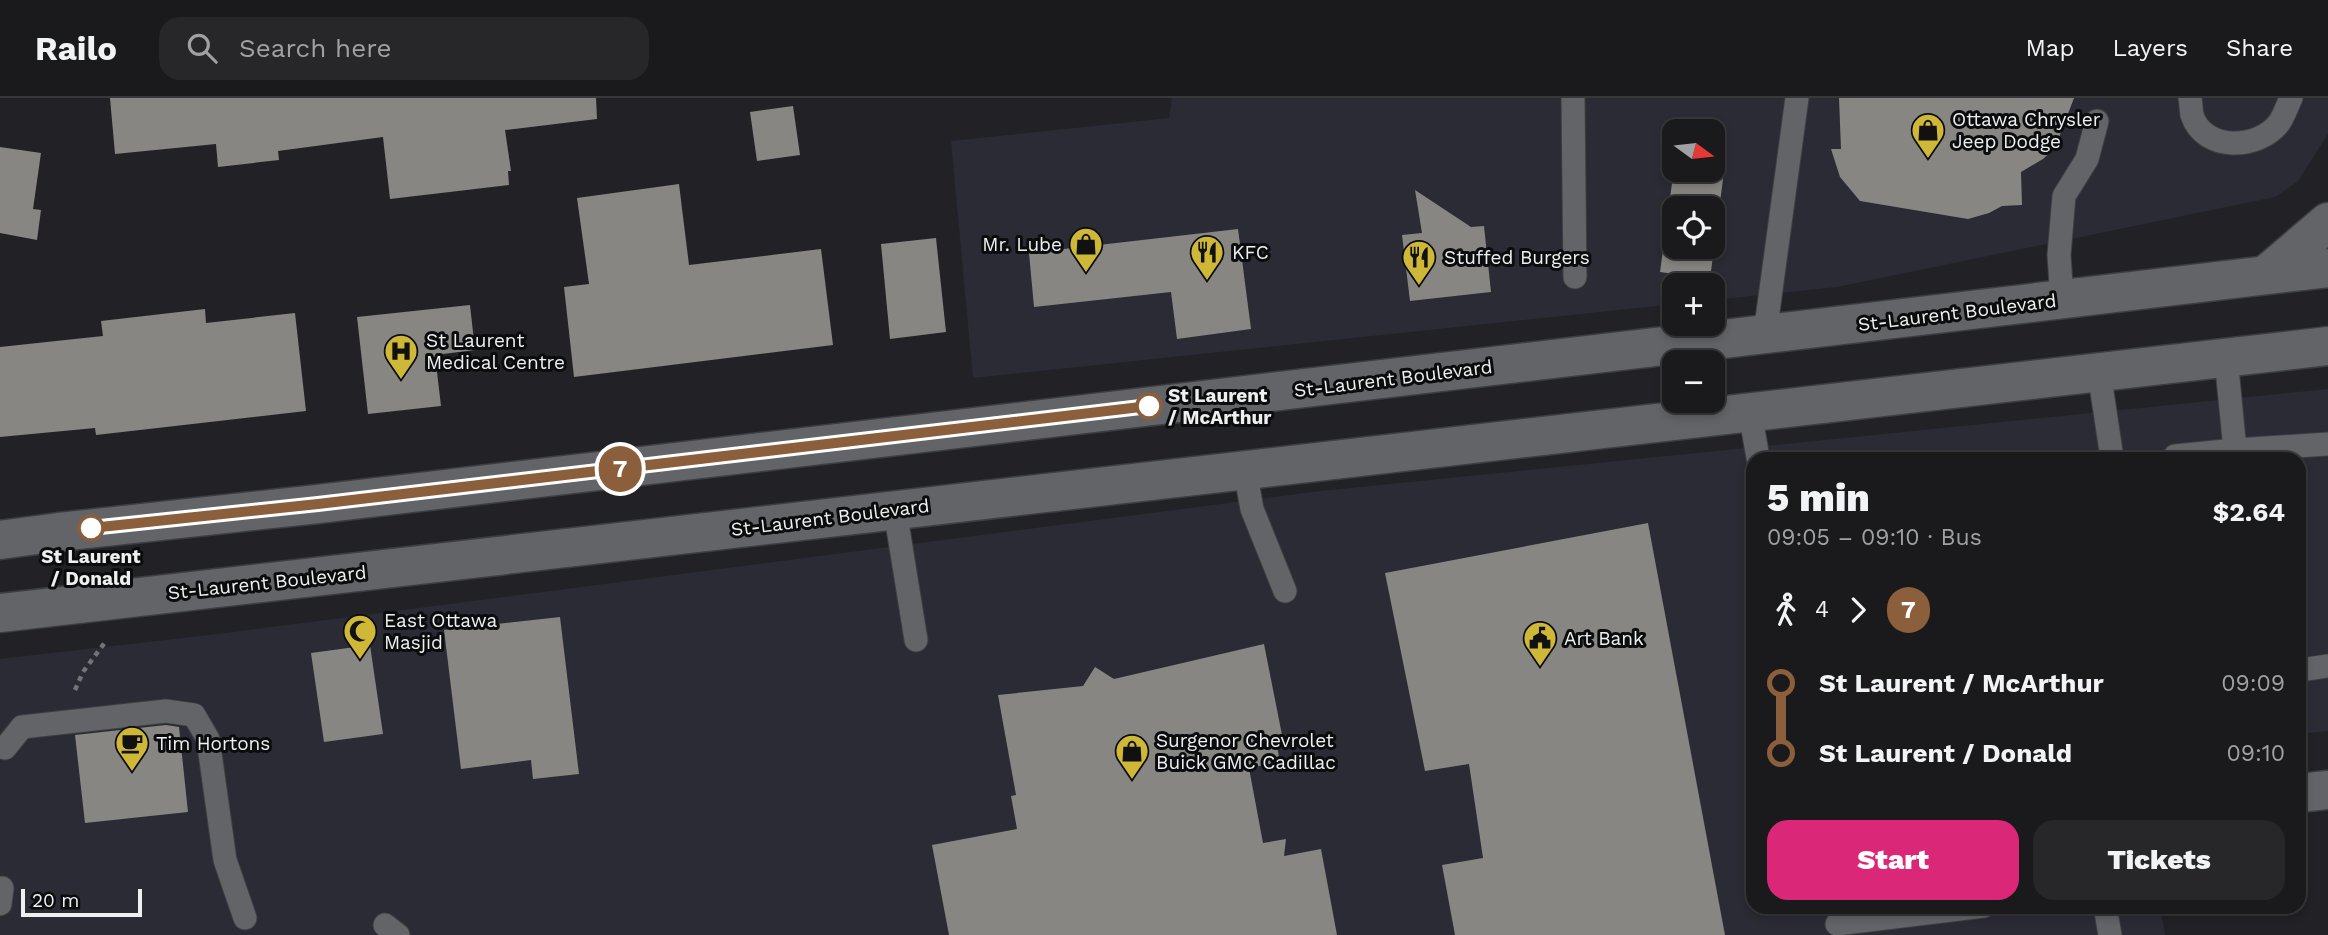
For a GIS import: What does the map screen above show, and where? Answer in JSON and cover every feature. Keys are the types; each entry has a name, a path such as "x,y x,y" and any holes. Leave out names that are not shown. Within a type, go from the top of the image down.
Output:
{"main road":[{"path":"2267,274 2328,222"},
{"name":"St-Laurent Boulevard","path":"0,540 2328,268"},
{"name":"St-Laurent Boulevard","path":"0,613 2328,346"},
{"path":"2306,792 2328,790"}],"lane":[{"path":"1573,98 1575,277"},
{"path":"1765,334 1797,98"},
{"path":"2190,98 2192,116 2207,135 2227,143 2255,142 2279,124 2291,98"},
{"path":"2062,299 2059,255 2064,197 2087,159 2097,121"},
{"path":"2226,358 2235,450"},
{"path":"2099,372 2111,452"},
{"path":"1750,412 1757,452"},
{"path":"2215,452 2328,444"},
{"path":"1245,470 1252,509 1285,591"},
{"path":"895,510 916,640"},
{"path":"2306,669 2328,666"},
{"path":"5,748 22,727 166,711 194,715 208,739 225,860 245,918"},
{"path":"1837,922 1910,914"},
{"path":"2106,914 2110,935"}],"path":[{"path":"61,723 83,672 107,641"}],"shaded area":[{"path":"1172,98 2328,98 2328,134 2298,181 2275,197 1837,287 1725,299 1725,273 1662,273 1662,305 973,378 951,141 1169,118"},
{"path":"2328,389 2328,731 2306,733 2306,452 1746,452 1746,914 2161,914 2165,935 0,935 0,659 226,633 1321,491"}],"building":[{"path":"110,98 596,98 597,119 505,130 511,171 508,171 509,185 390,199 383,137 278,151 279,160 218,167 216,144 115,154"},
{"name":"Ottawa Chrysler Jeep Dodge","path":"1839,98 2074,98 2055,148 2021,172 2022,205 2002,206 1968,219 1860,201 1840,177 1831,149 1841,149"},
{"path":"793,106 800,155 757,161 750,112"},
{"path":"0,147 41,153 33,209 41,210 37,240 0,233"},
{"path":"1672,182 1723,182 1721,196 1670,196"},
{"path":"679,184 689,265 821,249 833,345 574,377 564,287 589,284 577,198"},
{"path":"1415,190 1471,227 1484,226 1491,292 1410,301 1402,235 1422,233"},
{"path":"1238,229 1251,329 1177,339 1171,292 1034,307 1029,253"},
{"path":"936,238 946,332 890,339 881,244"},
{"path":"1662,257 1713,259 1711,273 1660,272"},
{"name":"St Laurent Medical Centre","path":"470,305 475,350 435,355 441,406 368,414 357,317"},
{"path":"205,309 206,323 295,313 306,411 96,435 95,428 0,437 0,347 103,336 101,321"},
{"name":"Art Bank","path":"1648,523 1725,935 1455,935 1442,865 1483,858 1469,764 1425,771 1385,573"},
{"path":"560,617 579,774 533,779 531,760 461,769 444,630"},
{"name":"Surgenor Chevrolet Buick GMC Cadillac","path":"1264,644 1284,745 1277,746 1280,762 1249,768 1263,843 1286,839 1284,856 1321,849 1337,935 949,935 932,845 1017,829 1011,796 1016,795 998,695 1083,686 1095,667 1114,679"},
{"path":"370,645 383,734 324,742 311,653"},
{"name":"Tim Hortons","path":"166,725 179,727 188,812 85,823 75,735"}],"bus line":[{"name":"7","path":"91,528 318,504 1149,406"}],"place":[{"name":"Ottawa Chrysler Jeep Dodge","path":"1928,160"},
{"name":"Mr. Lube","path":"1086,274"},
{"name":"KFC","path":"1207,282"},
{"name":"Stuffed Burgers","path":"1419,287"},
{"name":"St Laurent Medical Centre","path":"401,381"},
{"name":"St Laurent / McArthur","path":"1149,406"},
{"name":"St Laurent / Donald","path":"91,528"},
{"name":"East Ottawa Masjid","path":"360,661"},
{"name":"Art Bank","path":"1540,668"},
{"name":"Tim Hortons","path":"132,773"},
{"name":"Surgenor Chevrolet Buick GMC Cadillac","path":"1132,781"}]}
